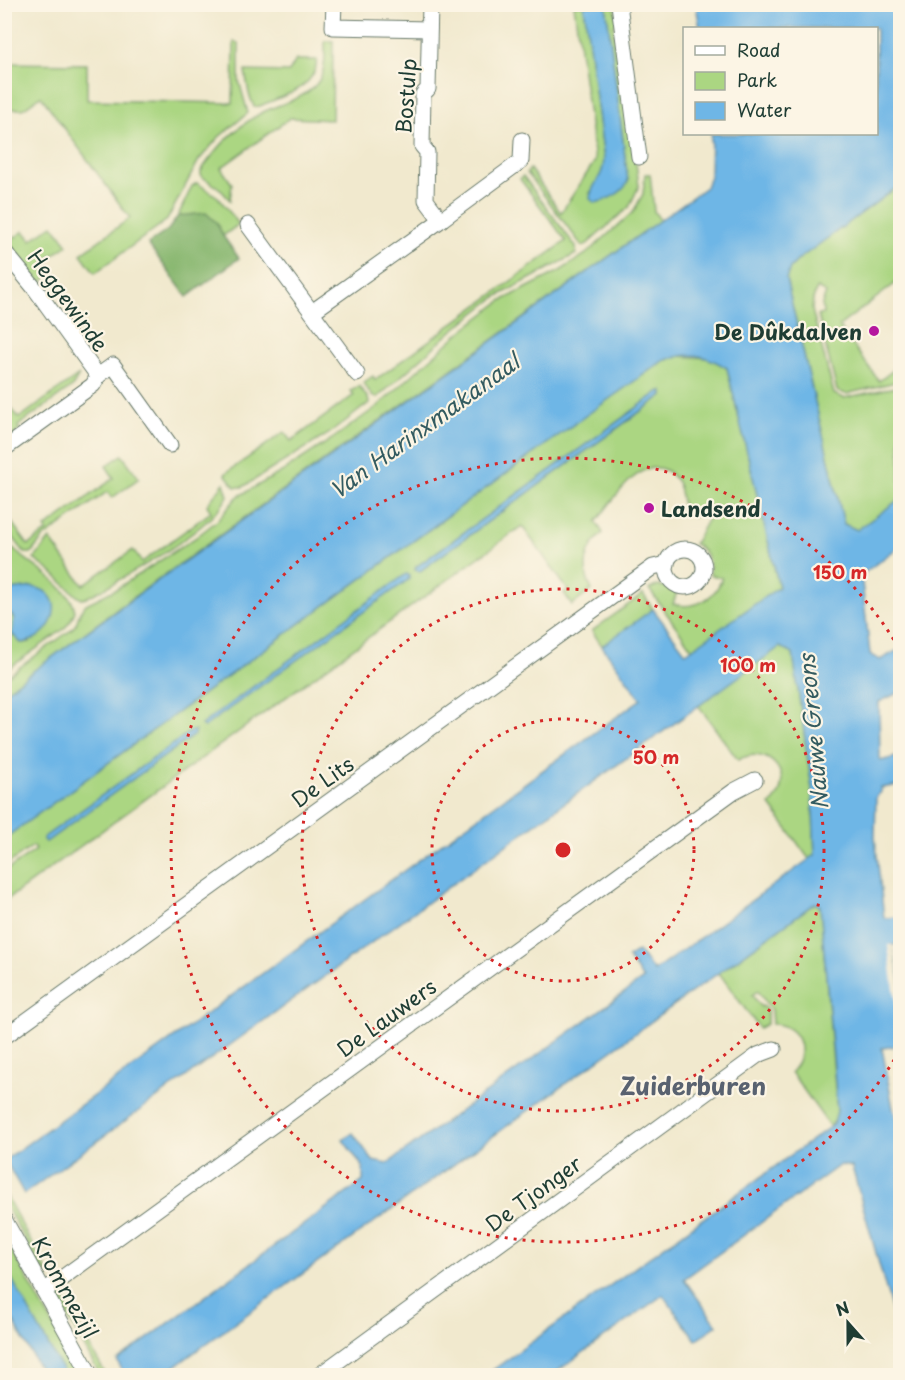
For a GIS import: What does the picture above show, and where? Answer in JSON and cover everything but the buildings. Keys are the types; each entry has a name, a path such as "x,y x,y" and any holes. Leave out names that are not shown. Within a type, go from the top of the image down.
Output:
{"street":[{"path":"334,4 333,27 429,29"},
{"name":"Bostulp","path":"430,4 428,89 423,94 422,147 427,152 426,200 441,219"},
{"path":"619,4 639,157"},
{"path":"312,312 522,161 522,140"},
{"path":"248,225 357,374"},
{"name":"Heggewinde","path":"4,251 36,290 98,376"},
{"name":"Heggewinde","path":"4,449 93,385 98,376 113,365 170,445"},
{"name":"De Lits","path":"4,1037 653,567 666,564"},
{"name":"De Lauwers","path":"44,1291 734,791 755,780"},
{"name":"De Tjonger","path":"318,1376 758,1055 774,1049"},
{"name":"Krommezijl","path":"4,1220 92,1376"}],"green space":[{"path":"574,5 584,5 604,159 602,173 590,193 628,181 606,5 615,5 617,23 614,26 615,38 620,40 639,186 629,207 582,246 527,173 530,169 561,213 595,161"},
{"path":"325,41 333,41 332,120 290,118 221,168 232,184 230,200 219,188 201,176 201,171 220,146 243,125 261,113 313,88 322,72"},
{"path":"234,42 239,43 239,81 248,113 219,137 199,160 167,220 95,273 81,254 130,218 41,96 23,109 5,109 5,63 87,64 87,100 233,103"},
{"path":"296,60 317,60 315,70 304,85 288,95 254,107 245,71 289,72"},
{"path":"645,174 650,174 654,211 660,220 121,606 5,692 5,678 71,630 86,604 118,588 195,538 218,520 237,497 285,470 378,406 458,334 501,301 560,271 586,254 633,212 643,194"},
{"path":"523,176 576,247 576,254 496,297 452,331 378,397 373,397 363,383 373,376 375,380 566,241 520,179"},
{"path":"197,183 218,197 239,224 223,236 217,223 178,216 192,186"},
{"path":"900,185 900,280 839,326 879,381 900,365 900,381 846,394 837,391 818,315 823,314 822,304 826,293 817,288 813,299 812,310 834,394 844,398 900,386 900,499 857,530 844,524 786,279 790,268 799,259"},
{"path":"206,213 217,223 223,236 239,258 187,297 148,244 168,230 178,216"},
{"path":"53,225 68,245 46,260 54,272 40,283 9,244 24,231 31,240"},
{"path":"676,356 710,358 727,368 779,587 692,649 649,589 660,586 677,592 673,604 681,605 696,604 714,592 722,578 710,575 707,557 694,544 710,515 704,509 693,517 688,509 683,511 679,487 673,476 665,470 655,468 645,470 626,484 596,522 603,533 592,546 587,560 587,574 592,590 572,605 564,593 568,590 522,526 5,901 4,872 36,850 33,846 5,866 5,838 663,361","holes":["660,391 663,393 420,571 415,570 416,567"]},
{"path":"79,375 72,387 18,426 20,430 5,441 4,399 19,418"},
{"path":"359,386 369,403 330,433 243,487 235,487 225,474 284,432 291,441 354,395 351,391"},
{"path":"122,455 139,478 112,498 107,492 43,538 31,553 25,553 5,527 5,513 28,545 47,531 45,528 114,478 106,466"},
{"path":"224,483 228,496 218,510 185,539 86,598 78,597 34,559 50,539 83,585 133,550 142,562 211,512 207,505"},
{"path":"13,549 59,585 72,602 75,611 64,629 5,671 5,613 10,613 14,618 12,634 21,643 30,642 32,587 5,591 4,555"},
{"path":"643,594 653,609 602,646 592,631"},
{"path":"779,646 793,653 812,789 815,855 809,859 770,805 778,795 781,785 781,775 777,766 761,756 750,756 738,760 698,705"},
{"path":"815,903 820,906 837,1111 836,1119 830,1127 791,1072 799,1056 800,1048 795,1034 781,1025 772,1024 771,1010 758,991 752,995 767,1011 767,1024 759,1028 719,973"},
{"path":"4,1194 49,1275 41,1269 5,1204"},
{"path":"4,1237 81,1375 65,1375 5,1267"},
{"path":"59,1292 106,1375 100,1375 59,1301"}],"water":[{"path":"584,5 606,5 628,181 619,192 610,198 595,203 590,199 591,194 602,171 604,159"},
{"path":"696,5 900,5 900,185 799,259 790,268 786,279 844,524 857,530 900,499 900,546 865,572 862,582 870,654 880,660 900,649 900,692 879,702 880,761 900,756 900,785 881,788 881,792 876,797 875,837 884,918 900,917 900,944 892,945 900,984 900,1046 882,1048 893,1108 900,1132 900,1339 852,1167 840,1165 684,1279 717,1325 696,1340 663,1295 552,1375 486,1375 834,1124 837,1111 834,1068 820,906 815,903 163,1375 125,1375 117,1361 363,1181 363,1167 343,1140 353,1133 373,1161 387,1164 643,979 628,958 638,951 654,971 815,855 812,789 793,654 780,647 24,1194 5,1160 641,699 602,646 653,609 686,653 779,587 727,368 703,357 689,355 672,358 663,361 588,414 5,838 5,692 706,187 710,176 711,135 878,135 878,27 700,27"},
{"path":"663,391 663,395 420,571 415,570 416,567"},
{"path":"406,574 409,575 409,579 204,727 201,725"},
{"path":"32,587 44,591 51,597 54,615 42,633 33,640 21,643 12,634 14,618 10,613 5,613 5,591"},
{"path":"191,731 195,731 194,735 46,842 43,840 43,838"},
{"path":"5,1267 65,1375 43,1375 5,1306"}],"pier":[{"path":"888,945 892,945 900,984 900,1033"}],"place":[{"name":"De Dûkdalven","path":"874,331"},
{"name":"Landsend","path":"649,508"}],"district":[{"name":"Zuiderburen","path":"693,1085"}],"water label":[{"name":"Van Harinxmakanaal","path":"424,425"},
{"name":"Nauwe Greons","path":"812,732"}]}
